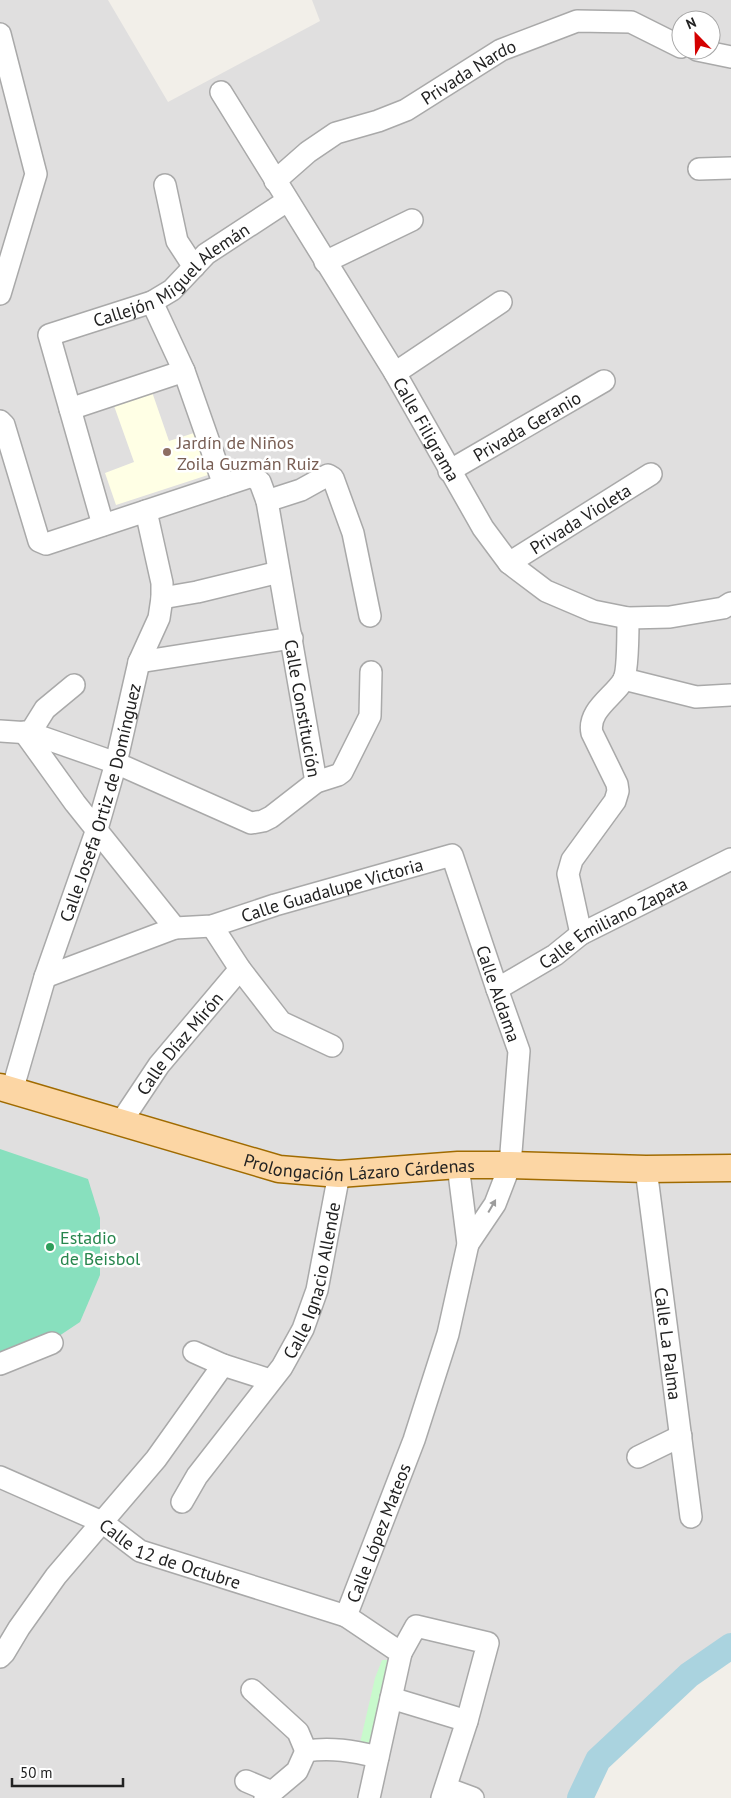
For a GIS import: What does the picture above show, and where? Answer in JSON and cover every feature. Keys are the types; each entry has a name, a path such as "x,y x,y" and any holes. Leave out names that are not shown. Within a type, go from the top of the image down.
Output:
{"main road":[{"name":"Prolongación Lázaro Cárdenas","path":"6,1089 279,1169 339,1174 458,1165 646,1170 731,1168"}],"street":[{"name":"Privada Nardo","path":"275,181 308,152 336,134 406,110 501,50 577,21 631,22 671,42"},
{"path":"0,34 36,174 0,294"},
{"name":"Calle Filigrama","path":"221,92 395,374 483,528 509,563 546,591 593,611 628,618 670,617 723,608 731,603"},
{"path":"699,169 731,168"},
{"path":"165,185 177,241 194,267"},
{"name":"Callejón Miguel Alemán","path":"70,409 49,335 152,302 172,290 206,254 287,201"},
{"path":"325,262 412,220"},
{"path":"0,421 4,425 39,541 46,544 224,485 184,371 152,302"},
{"path":"395,374 501,302"},
{"path":"103,525 70,409 184,371"},
{"name":"Privada Geranio","path":"449,471 604,381"},
{"name":"Privada Violeta","path":"509,563 651,474"},
{"path":"267,501 301,490 328,475 333,478 353,533 370,616"},
{"name":"Calle Constitución","path":"0,731 27,732 116,763 252,823 264,821 271,817 316,782 267,501 260,482 252,476 224,485"},
{"name":"Calle Josefa Ortiz de Domínguez","path":"6,1089 97,829 116,763 139,662 159,618 162,583 146,510"},
{"path":"162,598 197,592 278,572"},
{"path":"581,934 568,874 572,860 615,801 618,791 617,784 592,733 591,726 592,718 624,679 628,618"},
{"path":"139,662 292,638"},
{"path":"316,782 338,775 344,768 370,716 371,672"},
{"path":"624,679 696,696 731,695"},
{"path":"45,977 175,928 75,803 27,732 45,709 74,685"},
{"name":"Calle Guadalupe Victoria","path":"175,928 212,926 275,905 452,855"},
{"name":"Calle Aldama","path":"452,855 519,1051 510,1165"},
{"name":"Calle Emiliano Zapata","path":"497,989 555,955 581,934 731,859"},
{"path":"212,926 240,968 281,1022 332,1046"},
{"name":"Calle Díaz Mirón","path":"121,1122 158,1065 240,968"},
{"name":"Calle López Mateos","path":"401,1653 346,1616 416,1431 448,1334 468,1244 458,1165"},
{"name":"Calle López Mateos","path":"468,1244 495,1204 510,1165"},
{"name":"Calle La Palma","path":"646,1170 691,1517"},
{"name":"Calle Ignacio Allende","path":"182,1502 197,1476 282,1367 303,1328 317,1290 339,1174"},
{"path":"0,1364 52,1343"},
{"path":"194,1352 223,1365 270,1380"},
{"path":"0,1657 56,1576 156,1459 223,1365"},
{"path":"638,1457 680,1436"},
{"name":"Calle 12 de Octubre","path":"0,1477 102,1522 140,1551 346,1616"},
{"path":"369,1798 401,1653 416,1626 488,1644 467,1721 444,1793 473,1798"},
{"path":"246,1781 268,1795 297,1771 306,1751 298,1732 252,1690"},
{"path":"391,1698 467,1721"},
{"path":"306,1751 344,1749 378,1757"}],"shaded area":[{"path":"0,0 108,0 168,102 320,21 312,0 731,0 731,1646 689,1675 598,1760 580,1798 0,1798"},
{"name":"Jardín de Niños Zoila Guzmán Ruiz","path":"151,389 169,441 197,432 211,474 116,505 105,473 134,462 113,403"}],"green space":[{"name":"Estadio de Beisbol","path":"0,1149 88,1179 100,1218 100,1275 80,1322 20,1362 0,1366"},
{"path":"382,1660 395,1660 371,1750 360,1743 375,1678"}],"waterway":[{"path":"580,1798 598,1760 689,1675 731,1646"}],"place":[{"name":"Jardín de Niños Zoila Guzmán Ruiz","path":"167,452"},
{"name":"Estadio de Beisbol","path":"50,1247"}]}
